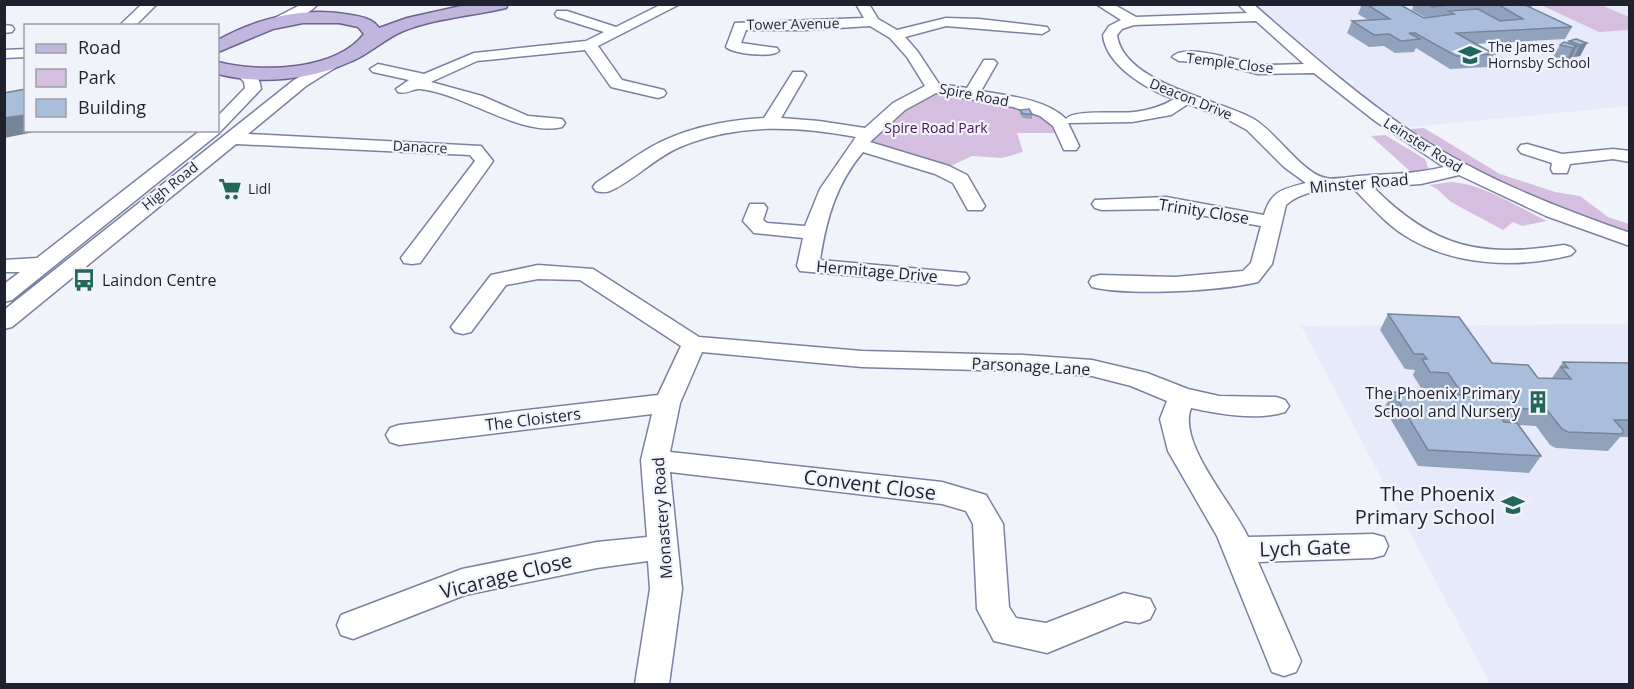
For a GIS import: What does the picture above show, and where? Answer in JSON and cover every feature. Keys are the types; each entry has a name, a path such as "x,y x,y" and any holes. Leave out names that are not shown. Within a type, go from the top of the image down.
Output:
{"main road":[{"path":"219,47 263,27 305,19 406,17 473,4"},
{"path":"219,70 241,74 293,72 341,58 383,32 400,26 500,4"},
{"path":"346,19 368,25 372,30 368,43"}],"street":[{"path":"128,24 151,4"},
{"path":"263,27 295,15 313,4 319,11 346,19"},
{"path":"415,84 474,57 589,45 674,4"},
{"path":"862,4 873,22"},
{"path":"951,4 959,22"},
{"path":"1102,4 1133,21"},
{"name":"Leinster Road","path":"1244,4 1379,117 1460,169 1535,204 1629,240"},
{"path":"562,14 615,31"},
{"name":"Deacon Drive","path":"1259,17 1133,21 1122,24 1109,32 1108,37 1117,54 1141,78 1186,99 1228,113 1258,129 1290,163 1321,184"},
{"name":"Spire Road","path":"873,22 896,34 913,55 934,88 1036,108 1053,116 1063,127 1070,146"},
{"name":"Tower Avenue","path":"772,51 733,46 740,26 805,26 873,22"},
{"path":"896,34 946,22 1042,30"},
{"path":"589,45 617,84 658,93"},
{"path":"4,54 24,53"},
{"name":"Temple Close","path":"1179,57 1203,53 1258,69 1318,68"},
{"name":"High Road","path":"220,131 341,58"},
{"path":"971,95 989,63"},
{"path":"378,69 415,84 476,99 525,121 556,123"},
{"name":"High Road","path":"220,131 253,89 252,81 241,74"},
{"path":"771,122 798,75"},
{"name":"Hermitage Drive","path":"934,88 917,93 864,139 835,176 820,208 808,266 958,278"},
{"path":"1074,119 1143,115 1165,111 1186,99"},
{"path":"603,187 672,143 706,131 771,122 813,123 864,139 960,179 975,206"},
{"name":"Danacre","path":"220,131 475,150 484,161 412,258"},
{"name":"High Road","path":"4,295 219,132"},
{"name":"High Road","path":"4,322 219,132"},
{"path":"1527,149 1561,164 1613,154 1629,157"},
{"name":"Minster Road","path":"1100,282 1197,283 1250,277 1262,264 1270,222 1277,203 1286,195 1321,184 1421,178 1460,169"},
{"path":"1358,182 1398,221 1422,237 1439,244 1494,256 1536,256 1564,251"},
{"name":"Trinity Close","path":"1102,204 1166,203 1270,222"},
{"path":"757,208 753,221 755,226 761,229 814,233"},
{"path":"4,266 44,264"},
{"path":"463,327 499,280 538,273 585,274 694,344"},
{"name":"Parsonage Lane","path":"694,344 861,359 1023,363 1092,368 1138,379 1182,397 1219,405 1276,406"},
{"name":"Monastery Road","path":"652,684 666,589 655,460 667,402 694,344"},
{"path":"1182,397 1173,419 1182,451 1231,533 1284,661"},
{"name":"The Cloisters","path":"399,435 667,402"},
{"name":"Convent Close","path":"655,460 942,493 976,503 988,524 993,609 1006,631 1047,638 1124,607 1139,609"},
{"name":"Vicarage Close","path":"353,626 462,582 597,555 663,546"},
{"name":"Lych Gate","path":"1238,550 1373,546"}],"shaded area":[{"name":"The James Hornsby School","path":"1250,5 1629,5 1629,106 1401,128 1348,86 1353,85 1353,82 1338,78 1283,32 1287,29 1276,26"},
{"name":"The Phoenix Primary School","path":"1629,324 1629,684 1490,684 1301,326"}],"green space":[{"path":"1541,5 1601,5 1629,17 1629,30 1599,32"},
{"name":"Spire Road Park","path":"934,88 1036,108 1058,130 1054,133 1017,133 1023,152 1002,158 972,156 942,170 860,145"},
{"path":"1424,128 1500,174 1555,192 1580,196 1608,217 1629,224 1629,233 1572,213 1515,189 1461,162 1410,129"},
{"path":"1385,135 1425,159 1429,170 1413,174 1371,136"},
{"path":"1451,182 1476,187 1547,221 1522,226 1513,222 1503,230 1451,202 1429,185"}],"building":[{"path":"1366,4 1399,4 1424,18 1454,14 1449,11 1478,9 1500,21 1523,19 1497,4 1523,4 1572,27 1456,33 1494,54 1456,56 1415,33 1409,33 1420,39 1401,41 1389,34 1374,35 1352,21 1390,19"},
{"path":"1428,4 1459,4 1432,7"},
{"path":"1576,39 1587,43 1580,45 1569,41"},
{"path":"1564,42 1577,46 1573,48 1560,45"},
{"path":"24,89 24,115 4,118 4,93"},
{"path":"1029,109 1032,114 1023,114 1020,110"},
{"name":"The Phoenix Primary School and Nursery","path":"1388,314 1459,317 1492,363 1528,365 1538,378 1571,379 1561,367 1568,368 1563,362 1629,363 1629,420 1614,420 1623,430 1622,434 1568,432 1562,429 1547,410 1494,407 1504,422 1517,423 1541,456 1428,450 1393,392 1463,395 1448,373 1430,372 1422,359 1427,359 1423,354 1414,354"}],"place":[{"name":"The James Hornsby School","path":"1470,55"},
{"name":"Lidl","path":"230,189"},
{"name":"Laindon Centre","path":"84,280"},
{"name":"The Phoenix Primary School and Nursery","path":"1538,402"},
{"name":"The Phoenix Primary School","path":"1513,505"}]}
